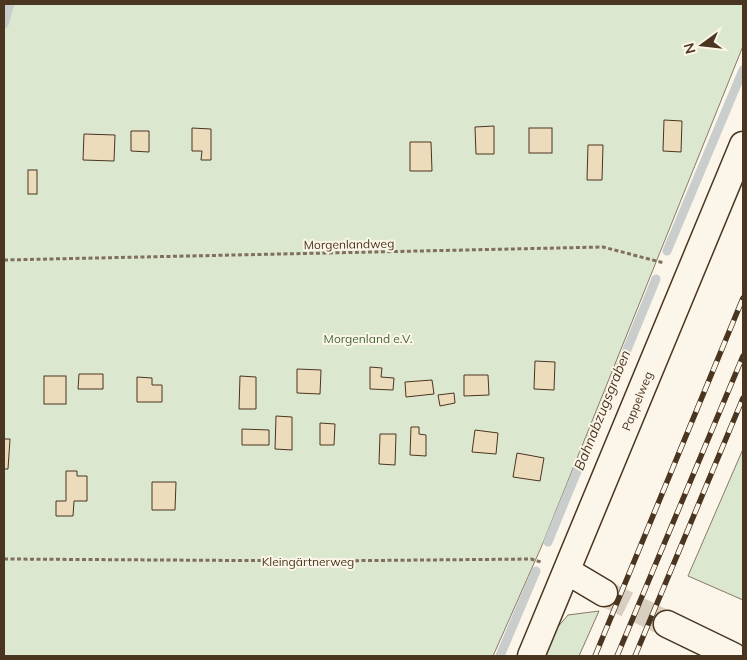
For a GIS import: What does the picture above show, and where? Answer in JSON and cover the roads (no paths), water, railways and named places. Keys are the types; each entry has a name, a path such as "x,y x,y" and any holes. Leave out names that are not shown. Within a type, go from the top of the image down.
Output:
{"street":[{"name":"Pappelweg","path":"531,656 743,145"},
{"path":"567,571 604,592"},
{"path":"667,624 734,656"}],"waterway":[{"path":"4,24 10,4"},
{"name":"Bahnabzugsgraben","path":"667,251 743,70"},
{"name":"Bahnabzugsgraben","path":"548,542 656,279"},
{"name":"Bahnabzugsgraben","path":"500,656 536,571"}],"tunnel":[{"path":"604,593 667,624"}],"railway":[{"path":"595,656 743,298"},
{"path":"617,656 743,356"},
{"path":"635,656 743,398"}],"park label":[{"name":"Morgenland e.V.","path":"368,338"}]}
